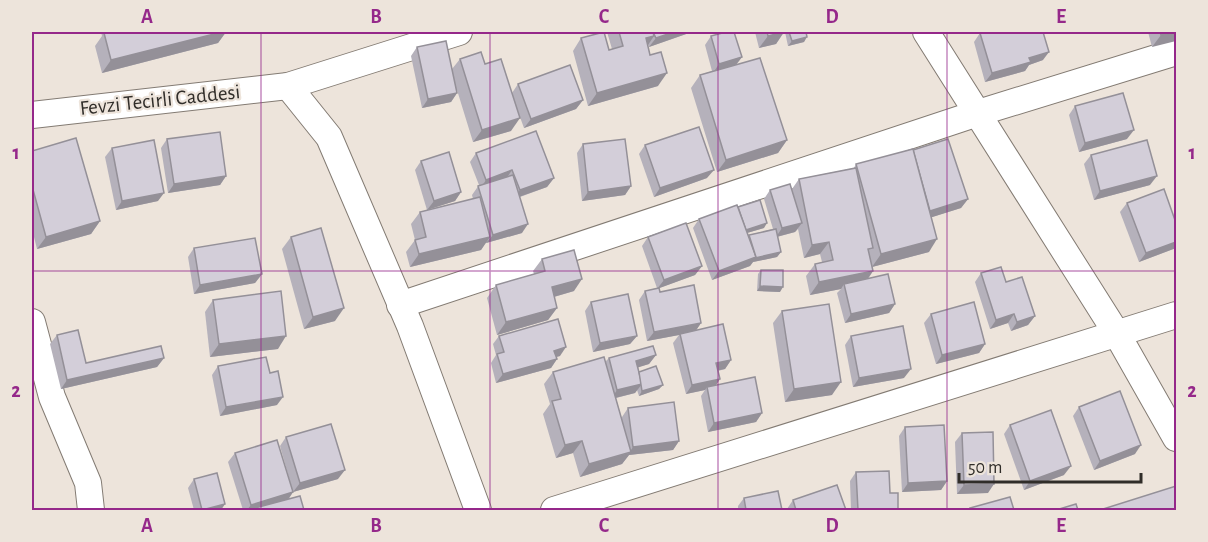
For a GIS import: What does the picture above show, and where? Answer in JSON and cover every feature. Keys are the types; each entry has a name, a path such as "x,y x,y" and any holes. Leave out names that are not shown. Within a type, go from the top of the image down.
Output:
{"street":[{"name":"Fevzi Tecirli Caddesi","path":"32,115 288,86 459,32"},
{"path":"926,32 1117,334 1176,438"},
{"path":"400,304 978,113 1176,52"},
{"path":"288,86 329,137 410,326 478,510"},
{"path":"555,510 1176,315"},
{"path":"32,322 52,397 88,483 91,510"}],"building":[{"path":"222,32 111,60 104,33"},
{"path":"604,32 609,50 623,46 619,32 653,32 654,36 646,38 650,55 661,52 667,73 597,93 581,38"},
{"path":"653,32 674,32 656,38"},
{"path":"734,32 742,57 719,64 711,36"},
{"path":"767,32 784,32 768,36"},
{"path":"789,32 806,32 807,37 792,41"},
{"path":"1043,32 1049,52 1029,58 1031,62 992,73 980,33"},
{"path":"446,41 457,93 428,99 417,47"},
{"path":"481,52 485,64 501,59 520,118 482,130 460,59"},
{"path":"760,58 787,140 726,160 700,75"},
{"path":"570,65 583,100 531,119 518,84"},
{"path":"1123,93 1134,130 1085,143 1075,106"},
{"path":"699,127 714,170 660,188 645,145"},
{"path":"536,131 554,178 520,190 512,170 486,180 476,153"},
{"path":"220,132 226,176 174,184 167,139"},
{"path":"76,138 100,221 46,237 32,186 32,151"},
{"path":"625,139 631,186 588,192 583,144"},
{"path":"948,139 968,199 930,211 913,150"},
{"path":"154,140 164,193 122,201 112,148"},
{"path":"1147,140 1157,176 1100,191 1091,155"},
{"path":"913,149 937,239 881,254 856,164"},
{"path":"449,152 461,192 434,201 421,161"},
{"path":"856,168 873,248 868,249 873,271 819,282 815,264 833,260 829,242 812,245 799,179"},
{"path":"513,175 528,224 493,235 478,186"},
{"path":"790,184 802,223 782,228 770,190"},
{"path":"1164,189 1176,223 1176,242 1146,253 1127,203"},
{"path":"480,197 490,237 419,254 415,240 426,237 420,212"},
{"path":"760,200 767,223 746,230 738,207"},
{"path":"737,205 756,257 719,271 699,219"},
{"path":"686,223 702,266 664,280 648,237"},
{"path":"321,228 344,308 313,317 291,237"},
{"path":"776,229 781,252 755,258 749,235"},
{"path":"255,238 262,274 200,285 194,248"},
{"path":"574,250 582,279 552,287 557,308 506,322 496,285 545,271 542,259"},
{"path":"1001,267 1006,282 1022,277 1035,316 1017,322 1014,314 996,320 981,273"},
{"path":"761,270 783,270 783,287 760,286"},
{"path":"888,274 895,304 851,314 844,284"},
{"path":"694,285 701,323 654,332 645,291 659,288 660,292"},
{"path":"281,291 286,336 219,344 213,300"},
{"path":"628,294 637,336 600,343 591,302"},
{"path":"974,302 985,344 942,355 931,314"},
{"path":"829,304 841,382 794,389 782,311"},
{"path":"558,319 566,347 554,351 557,359 503,374 497,354 504,352 499,336"},
{"path":"723,324 731,360 716,363 720,379 692,385 680,334"},
{"path":"903,326 911,369 859,378 851,336"},
{"path":"78,330 86,363 161,346 164,358 67,380 57,335"},
{"path":"653,346 656,355 636,361 642,384 617,390 609,358"},
{"path":"266,357 270,373 278,371 283,397 226,407 218,366"},
{"path":"604,357 631,452 589,464 582,441 565,445 552,401 561,399 553,372"},
{"path":"656,366 663,385 642,391 639,372"},
{"path":"755,377 762,413 714,423 707,387"},
{"path":"1120,391 1141,445 1100,461 1079,407"},
{"path":"674,402 679,441 633,447 628,408"},
{"path":"1051,410 1071,466 1030,481 1010,425"},
{"path":"331,424 345,470 300,483 286,437"},
{"path":"944,425 947,481 908,483 905,427"},
{"path":"993,432 994,484 964,485 962,433"},
{"path":"277,440 293,492 251,505 235,453"},
{"path":"889,471 890,493 898,493 898,510 858,510 856,472"},
{"path":"217,473 225,504 202,510 194,479"},
{"path":"837,485 846,510 796,510 793,500"},
{"path":"1176,486 1176,510 1100,510"},
{"path":"778,491 782,510 746,510 744,498"},
{"path":"300,496 304,510 256,510 255,508"},
{"path":"1010,497 1014,510 971,510 970,508"},
{"path":"1076,504 1078,510 1056,510"}]}
